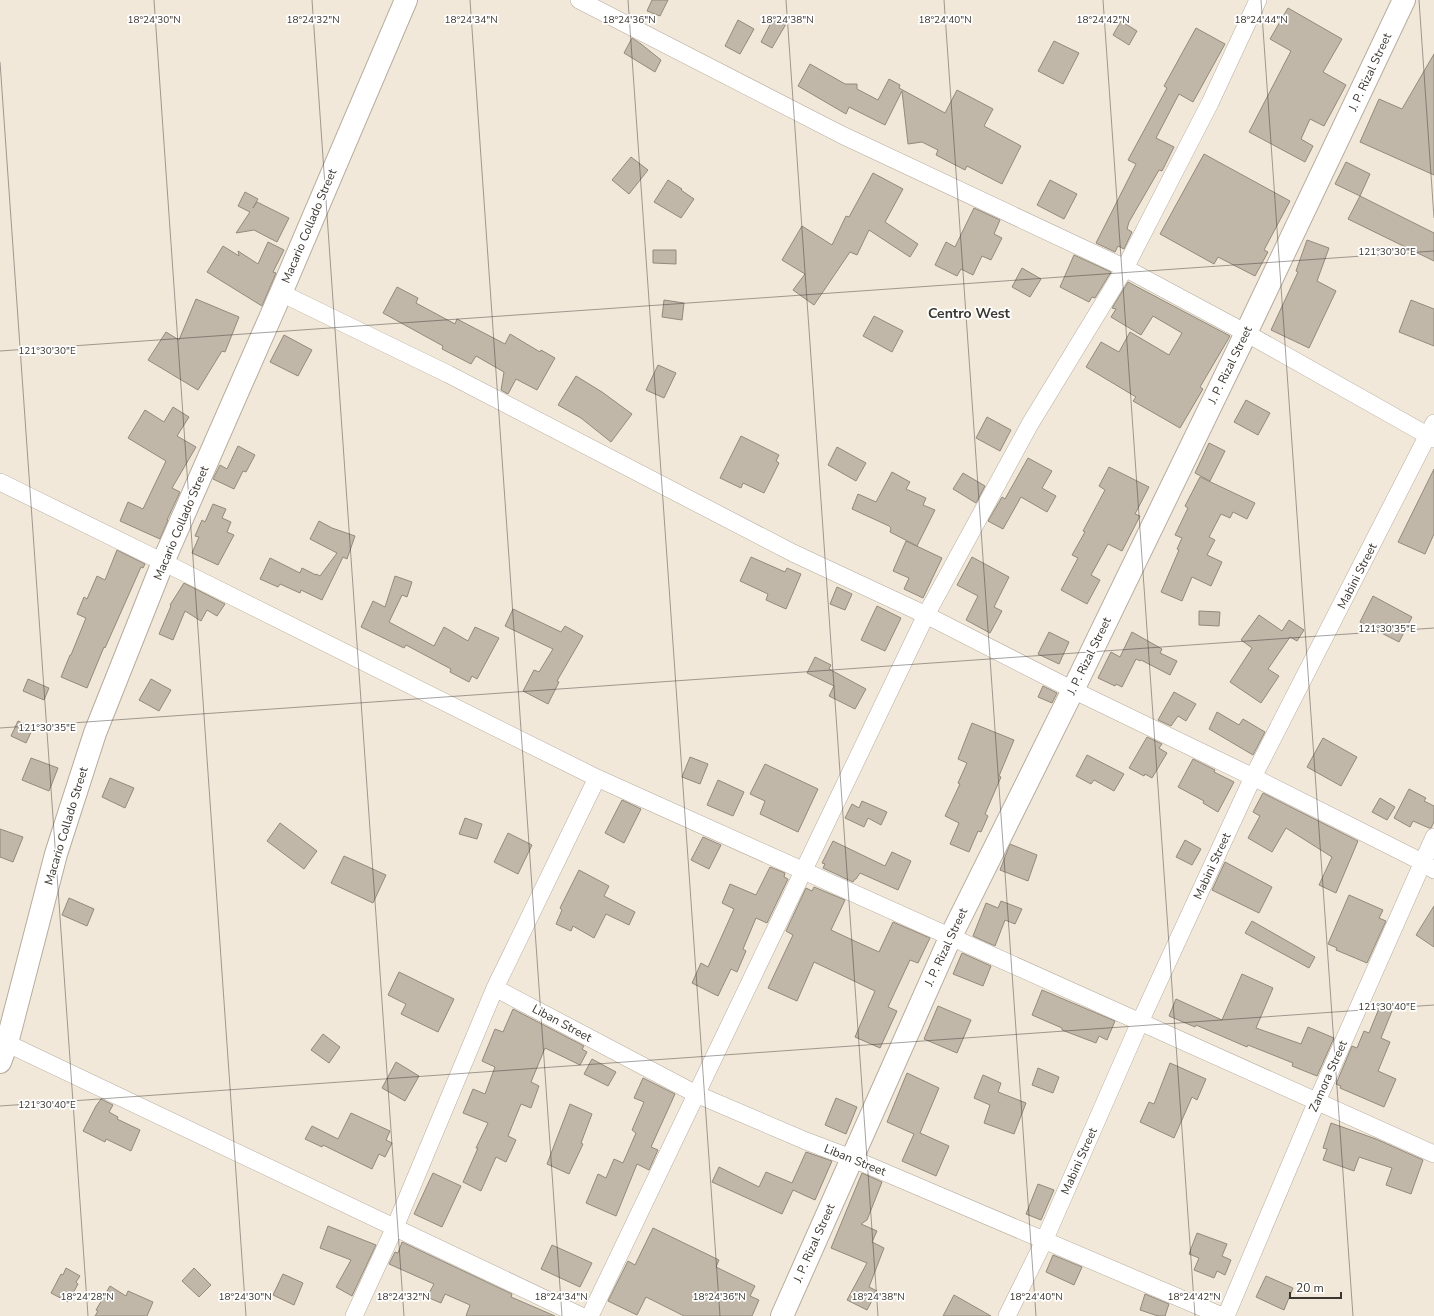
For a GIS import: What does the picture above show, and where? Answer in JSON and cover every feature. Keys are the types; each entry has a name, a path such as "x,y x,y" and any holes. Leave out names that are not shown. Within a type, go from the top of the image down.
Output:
{"main road":[{"name":"Macario Collado Street","path":"2,1048 56,854 92,741 163,562 281,293 406,0"},
{"name":"J. P. Rizal Street","path":"782,1316 950,938 1073,690 1246,333 1404,0"}],"street":[{"path":"579,0 842,135 1125,268 1432,433"},
{"path":"590,1316 926,615 1030,424 1125,268 1210,103 1258,0"},
{"path":"281,293 448,374 793,553 926,615 1073,690 1253,777 1428,866"},
{"name":"Mabini Street","path":"1007,1316 1044,1241 1140,1022 1253,777 1432,433"},
{"path":"0,482 597,778 950,938 1434,1154"},
{"path":"354,1316 395,1227 495,988 597,778"},
{"name":"Zamora Street","path":"1226,1316 1317,1101 1428,866 1434,837"},
{"name":"Liban Street","path":"495,988 696,1094 806,1141 851,1158 1222,1316"},
{"path":"2,1048 395,1227 581,1316"}],"building":[{"path":"652,0 668,0 660,16 647,11"},
{"path":"1288,8 1342,39 1323,72 1346,85 1324,126 1310,119 1301,139 1313,146 1305,162 1249,132 1291,51 1270,39"},
{"path":"774,17 786,24 772,48 761,42"},
{"path":"738,20 754,29 740,54 725,46"},
{"path":"1121,21 1137,31 1129,45 1113,35"},
{"path":"1196,28 1225,44 1193,102 1179,94 1156,138 1174,147 1162,171 1159,170 1129,222 1127,229 1132,232 1124,249 1118,246 1115,252 1096,243 1136,164 1128,160 1167,88 1164,86"},
{"path":"632,38 661,60 655,72 624,53"},
{"path":"1054,41 1079,53 1063,84 1038,71"},
{"path":"1434,54 1434,175 1360,142 1379,99 1402,109"},
{"path":"810,64 845,84 857,84 857,89 878,100 889,79 900,85 899,88 945,113 957,90 993,109 984,126 1021,146 1002,184 967,166 965,170 936,155 938,150 922,142 908,144 902,91 885,125 849,107 846,114 798,86"},
{"path":"1204,154 1290,201 1264,250 1268,252 1255,276 1218,257 1214,264 1160,234"},
{"path":"631,157 648,170 629,194 612,180"},
{"path":"1346,162 1370,174 1360,196 1335,184"},
{"path":"873,173 903,189 885,222 918,244 910,257 869,230 857,255 850,252 814,305 793,290 805,274 782,260 802,226 832,245 846,216 849,217"},
{"path":"668,180 694,199 681,218 654,202"},
{"path":"1050,180 1077,194 1064,219 1037,205"},
{"path":"245,192 258,199 253,208 257,202 289,218 277,242 254,230 236,233 250,212 238,206"},
{"path":"1360,196 1434,233 1434,261 1348,219"},
{"path":"974,208 1000,220 994,234 1002,238 991,260 982,256 973,275 961,269 957,276 935,265 946,242 955,247"},
{"path":"1307,240 1329,248 1317,281 1336,291 1309,348 1271,330 1298,272 1296,271"},
{"path":"268,242 284,250 273,272 276,273 262,306 207,272 223,246 239,256 238,251 258,264"},
{"path":"653,250 676,250 676,264 653,263"},
{"path":"1074,255 1111,272 1095,298 1092,297 1089,302 1060,287"},
{"path":"1022,268 1041,279 1030,297 1012,287"},
{"path":"1128,282 1230,336 1200,387 1203,389 1180,428 1133,401 1136,397 1086,367 1101,342 1119,352 1130,332 1169,355 1182,333 1153,316 1141,335 1111,317 1116,309 1112,308"},
{"path":"397,287 418,298 416,303 455,324 457,319 505,344 510,334 540,352 541,350 555,358 537,390 516,379 508,394 501,390 504,372 476,356 471,364 442,349 443,346 383,313"},
{"path":"196,299 239,317 225,352 222,351 198,390 148,360 166,332 179,340"},
{"path":"664,300 684,303 682,320 662,317"},
{"path":"1411,300 1434,309 1434,346 1399,332"},
{"path":"874,316 903,331 892,352 863,336"},
{"path":"284,335 312,350 298,376 270,362"},
{"path":"658,365 676,373 664,398 646,390"},
{"path":"576,376 602,392 632,414 611,442 581,418 558,405"},
{"path":"1246,400 1270,413 1258,435 1234,422"},
{"path":"173,407 189,417 177,436 196,447 172,488 180,492 160,539 120,521 128,502 143,509 166,461 128,438 145,410 164,422"},
{"path":"987,417 1011,430 1000,451 976,438"},
{"path":"741,436 779,455 776,461 779,463 764,493 743,483 741,488 720,478"},
{"path":"1209,443 1225,451 1210,481 1195,473"},
{"path":"238,446 255,455 246,472 243,471 234,489 213,479 220,465 227,469"},
{"path":"837,447 866,463 856,481 828,465"},
{"path":"1028,458 1052,471 1042,488 1056,496 1047,512 1021,497 1003,529 988,521 1002,497 1005,499"},
{"path":"1109,467 1149,487 1135,514 1140,516 1122,551 1108,544 1091,575 1100,580 1087,604 1061,590 1078,558 1072,555 1105,490 1099,486"},
{"path":"1434,469 1434,534 1425,554 1398,542"},
{"path":"892,472 910,482 906,489 926,498 923,505 935,510 917,546 890,532 891,528 889,526 852,509 858,494 876,502"},
{"path":"963,473 985,486 976,503 953,489"},
{"path":"1200,477 1255,503 1247,519 1233,512 1230,518 1221,514 1209,537 1215,540 1207,555 1222,562 1211,586 1192,577 1182,601 1161,592 1179,550 1177,549 1182,538 1175,535 1188,508 1185,506"},
{"path":"213,504 226,509 222,518 231,522 227,532 234,535 218,565 192,553 199,537 195,536 202,520 205,522"},
{"path":"319,521 332,528 355,536 347,559 343,557 322,600 301,590 300,593 280,584 278,587 260,579 270,558 300,573 302,568 320,576 337,553 310,539"},
{"path":"906,541 942,558 923,598 904,589 909,578 893,571"},
{"path":"117,550 145,564 143,568 141,567 87,688 61,677 86,618 77,614 84,597 87,599 97,576 105,580"},
{"path":"751,557 785,572 787,568 801,574 786,609 766,600 768,594 740,581"},
{"path":"972,557 1009,577 994,607 1002,611 990,633 966,620 978,596 957,585"},
{"path":"395,576 412,582 407,597 402,595 389,622 434,646 444,627 468,641 475,627 499,638 477,679 472,676 469,682 450,672 451,669 406,645 404,648 361,627 373,601 385,607"},
{"path":"184,583 225,604 217,616 207,610 201,621 185,611 173,640 159,634 171,606 170,605"},
{"path":"837,587 852,594 845,610 830,604"},
{"path":"1373,596 1412,617 1399,642 1360,622"},
{"path":"877,606 901,618 885,651 861,640"},
{"path":"513,609 561,632 565,626 583,636 557,681 559,682 548,704 523,691 534,670 539,672 553,649 505,626"},
{"path":"1199,611 1220,612 1219,626 1199,625"},
{"path":"1259,615 1282,631 1289,620 1304,630 1297,641 1290,637 1268,669 1279,676 1261,703 1230,682 1252,648 1241,640"},
{"path":"1049,632 1069,642 1059,664 1038,654"},
{"path":"1132,632 1162,649 1160,653 1177,661 1170,675 1141,660 1136,659 1122,687 1116,684 1115,686 1098,678 1111,652 1120,657"},
{"path":"815,657 831,665 829,669 866,689 855,709 829,696 834,686 807,673"},
{"path":"28,679 49,688 44,700 23,691"},
{"path":"151,679 171,690 159,711 139,700"},
{"path":"1043,686 1057,693 1052,703 1038,697"},
{"path":"1174,692 1196,704 1186,721 1178,716 1171,726 1158,720"},
{"path":"1217,712 1239,725 1243,719 1265,732 1253,755 1209,729"},
{"path":"18,721 33,728 26,743 11,736"},
{"path":"972,723 1014,740 999,776 1001,777 985,814 988,816 981,832 978,831 969,852 950,844 959,823 945,816 960,784 958,783 967,763 958,759"},
{"path":"1147,737 1162,744 1159,748 1167,753 1152,778 1145,774 1144,776 1129,768"},
{"path":"1323,738 1357,757 1341,786 1307,767"},
{"path":"1087,755 1124,774 1114,791 1094,780 1091,784 1076,776"},
{"path":"690,757 708,764 700,784 682,777"},
{"path":"31,758 58,768 49,791 22,780"},
{"path":"1193,759 1234,782 1218,812 1203,803 1204,801 1178,787"},
{"path":"765,764 818,789 798,832 760,814 765,801 750,794"},
{"path":"110,778 134,788 125,808 102,797"},
{"path":"718,780 744,792 733,816 707,805"},
{"path":"1409,789 1426,798 1424,801 1434,806 1434,822 1431,828 1413,821 1410,827 1394,818"},
{"path":"1263,793 1358,841 1336,893 1319,885 1332,857 1286,828 1272,852 1248,838 1260,816 1253,812"},
{"path":"1380,798 1395,807 1387,820 1372,812"},
{"path":"622,800 641,809 624,843 605,833"},
{"path":"862,801 887,812 881,825 868,818 864,827 845,818 852,804 859,808"},
{"path":"465,818 482,824 477,839 459,834"},
{"path":"280,823 317,851 304,869 267,841"},
{"path":"0,829 23,837 13,862 0,857"},
{"path":"508,833 532,845 518,874 494,862"},
{"path":"703,837 721,845 709,869 691,860"},
{"path":"1185,840 1201,849 1192,865 1176,857"},
{"path":"833,841 885,866 892,852 911,861 898,890 860,873 853,882 823,868 825,864 822,863"},
{"path":"1010,844 1037,855 1028,881 1000,870"},
{"path":"344,856 386,875 373,903 331,883"},
{"path":"1225,862 1272,887 1259,913 1212,890"},
{"path":"770,867 785,873 784,877 788,879 767,923 756,918 743,949 746,951 737,972 731,969 718,996 692,983 701,963 708,967 734,909 722,903 730,884 756,895"},
{"path":"579,870 609,886 604,896 635,912 629,925 606,914 594,938 573,926 571,931 556,924 562,910 560,908"},
{"path":"814,887 845,900 831,930 879,952 893,922 930,938 918,963 910,960 888,1007 897,1011 880,1048 855,1037 875,991 814,962 797,1001 768,988 793,935 786,931 806,888 812,891"},
{"path":"1349,895 1383,910 1379,918 1386,921 1367,963 1336,950 1337,948 1328,944"},
{"path":"69,898 94,909 87,926 62,915"},
{"path":"1001,901 1022,909 1015,924 1005,920 995,946 973,936 986,903 998,908"},
{"path":"1434,906 1434,947 1416,935"},
{"path":"1252,921 1315,957 1309,968 1245,933"},
{"path":"962,953 991,966 983,986 953,974"},
{"path":"399,972 454,999 438,1032 401,1014 406,1004 388,995"},
{"path":"1242,974 1273,988 1256,1028 1301,1044 1308,1027 1334,1038 1317,1076 1292,1066 1293,1063 1248,1045 1247,1047 1196,1025 1195,1027 1169,1016 1176,999 1222,1020"},
{"path":"1042,990 1115,1021 1107,1040 1099,1036 1096,1043 1062,1030 1062,1028 1032,1015"},
{"path":"938,1006 971,1020 957,1053 924,1039"},
{"path":"1380,1006 1392,1011 1381,1038 1390,1042 1378,1071 1396,1079 1384,1107 1340,1088 1341,1086 1336,1084 1352,1046 1357,1048 1364,1031 1369,1033"},
{"path":"513,1009 584,1046 582,1049 587,1052 580,1065 545,1048 531,1082 539,1086 531,1108 521,1104 508,1136 516,1140 506,1162 496,1157 481,1191 463,1182 478,1148 476,1148 488,1123 463,1113 473,1089 485,1094 495,1067 482,1061 495,1029 503,1032"},
{"path":"323,1034 340,1047 329,1063 311,1050"},
{"path":"592,1059 616,1072 608,1086 584,1074"},
{"path":"396,1062 419,1076 405,1101 382,1088"},
{"path":"1170,1063 1206,1079 1197,1100 1192,1097 1174,1138 1140,1122 1149,1102 1154,1104"},
{"path":"1038,1068 1059,1077 1053,1093 1032,1085"},
{"path":"907,1073 939,1088 920,1133 949,1146 936,1176 902,1161 914,1134 887,1122"},
{"path":"983,1075 1001,1083 998,1092 1026,1103 1014,1134 984,1123 990,1105 974,1098"},
{"path":"643,1078 675,1094 651,1147 658,1150 649,1170 637,1164 616,1216 586,1203 598,1174 606,1178 614,1159 623,1163 636,1133 632,1130 644,1102 634,1098"},
{"path":"836,1098 857,1107 846,1134 825,1125"},
{"path":"101,1099 113,1105 109,1112 118,1117 117,1119 140,1130 131,1151 106,1139 105,1142 83,1131"},
{"path":"570,1104 592,1114 581,1143 583,1144 569,1174 547,1164"},
{"path":"351,1113 390,1131 386,1140 392,1143 385,1157 379,1154 372,1169 323,1145 322,1147 305,1139 312,1126 338,1139"},
{"path":"1331,1123 1376,1139 1423,1160 1411,1194 1386,1185 1392,1168 1359,1157 1354,1171 1323,1160 1327,1149 1323,1148"},
{"path":"806,1152 832,1161 815,1200 793,1190 782,1214 712,1182 719,1167 759,1187 766,1172 792,1183"},
{"path":"433,1173 461,1186 442,1227 414,1214"},
{"path":"862,1173 882,1182 867,1220 861,1224 877,1231 872,1242 884,1248 869,1287 877,1291 867,1310 847,1300 867,1263 831,1248"},
{"path":"1038,1184 1054,1190 1041,1220 1026,1214"},
{"path":"328,1226 376,1245 352,1296 336,1287 351,1260 320,1248"},
{"path":"653,1228 719,1260 716,1267 755,1286 750,1296 759,1300 752,1316 684,1316 646,1297 637,1315 608,1301 628,1261 635,1265"},
{"path":"1197,1233 1227,1244 1222,1256 1231,1260 1225,1275 1217,1271 1214,1278 1194,1270 1199,1258 1189,1254"},
{"path":"402,1242 512,1294 511,1297 555,1316 466,1316 470,1305 445,1294 441,1303 427,1297 434,1284 389,1264 395,1252 398,1253"},
{"path":"552,1245 592,1263 580,1287 541,1269"},
{"path":"1053,1255 1082,1267 1074,1285 1046,1272"},
{"path":"66,1268 80,1276 76,1282 78,1284 68,1302 51,1293 61,1274 63,1275"},
{"path":"194,1268 211,1285 199,1297 182,1281"},
{"path":"283,1274 303,1283 294,1305 273,1295"},
{"path":"1266,1276 1293,1288 1284,1310 1256,1297"},
{"path":"110,1286 126,1296 128,1291 153,1302 147,1316 95,1316 98,1311 96,1310"},
{"path":"1145,1294 1169,1304 1165,1316 1158,1316 1140,1310"},
{"path":"954,1295 991,1316 943,1316"}],"district":[{"name":"Centro West","path":"969,313"}]}
